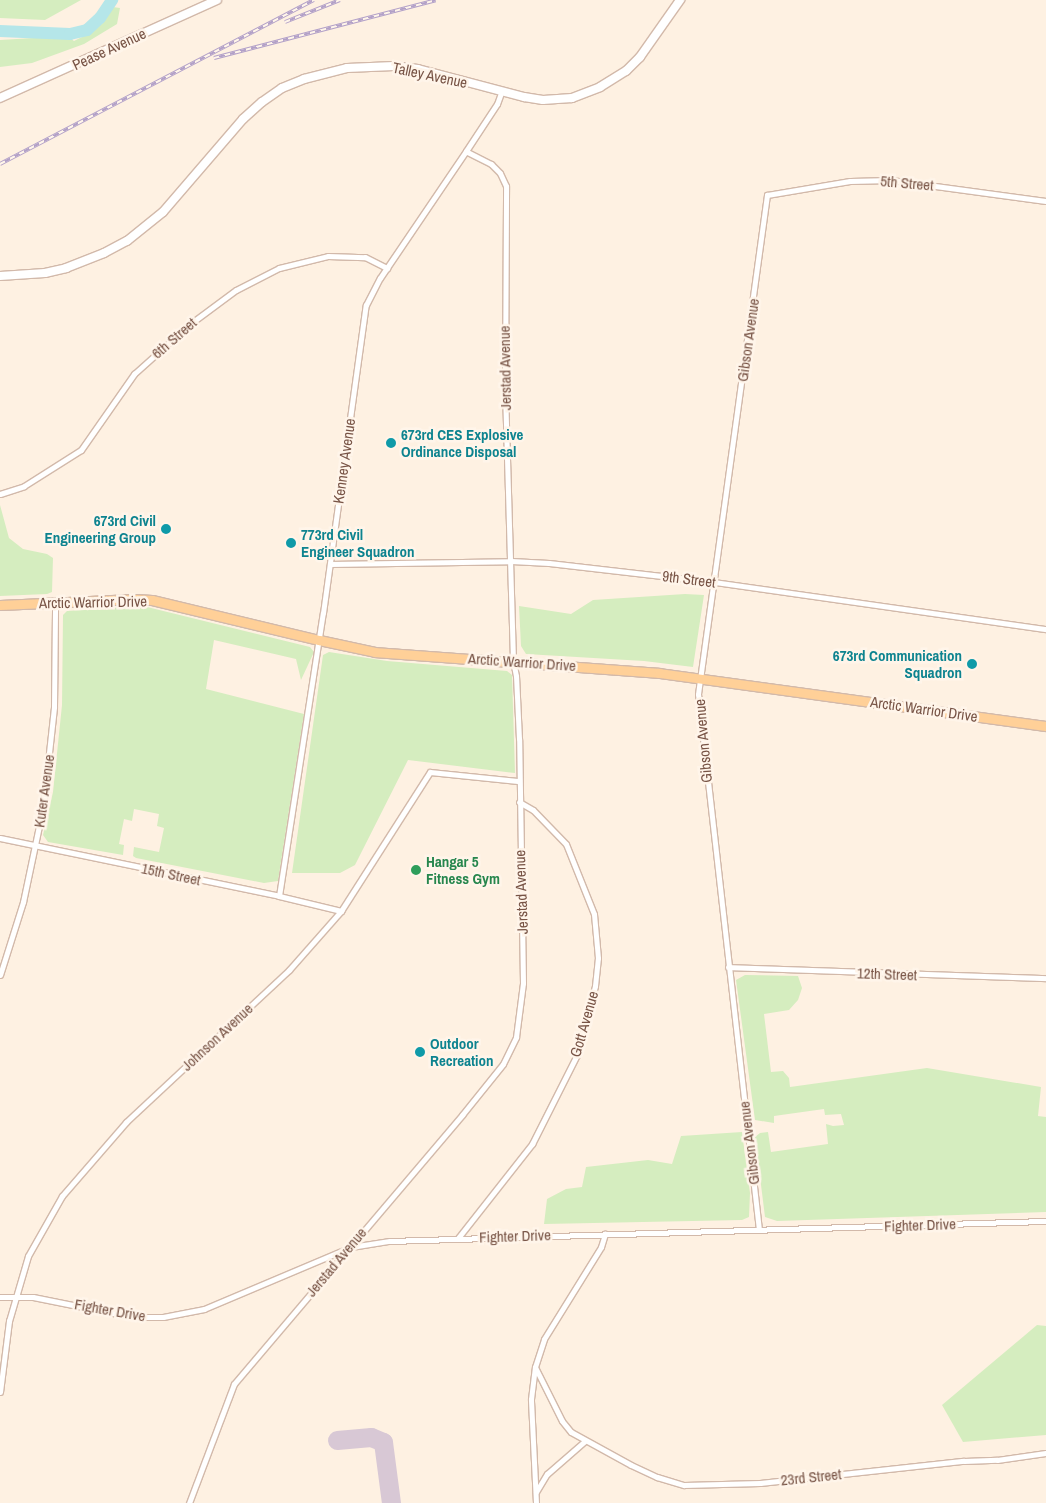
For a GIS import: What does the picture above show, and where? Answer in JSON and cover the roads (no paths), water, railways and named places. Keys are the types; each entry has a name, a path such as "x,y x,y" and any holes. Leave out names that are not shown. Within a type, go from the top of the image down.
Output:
{"main road":[{"name":"Arctic Warrior Drive","path":"0,605 134,599 152,600 375,652 513,660 659,673 1046,726"}],"street":[{"name":"Pease Avenue","path":"0,98 217,0"},
{"name":"Talley Avenue","path":"0,276 66,268 104,253 126,241 163,212 243,119 282,88 304,79 347,68 394,66 418,69 501,93 543,100 572,98 600,88 626,71 640,57 680,0"},
{"name":"Kenney Avenue","path":"279,896 319,640 366,305 387,268 497,104 501,93"},
{"name":"Jerstad Avenue","path":"189,1503 234,1384 503,1064 516,1037 524,983 516,676 513,660 505,391 506,186 500,173 491,164 466,151"},
{"name":"5th Street","path":"767,195 850,180 891,180 1046,201"},
{"name":"Gibson Avenue","path":"759,1230 698,711 698,694 767,195"},
{"name":"6th Street","path":"0,494 24,486 81,450 134,374 190,324 236,290 280,268 328,256 365,257 387,268"},
{"name":"9th Street","path":"330,564 511,561 577,566 714,582 1046,629"},
{"name":"Kuter Avenue","path":"0,975 23,902 36,846 49,765 56,668 55,603"},
{"name":"Johnson Avenue","path":"0,1392 9,1320 28,1256 62,1196 126,1122 289,970 341,912 430,772 518,781"},
{"name":"Gott Avenue","path":"458,1238 532,1144 577,1056 595,986 598,958 594,914 566,844 533,810 519,802"},
{"name":"15th Street","path":"0,838 279,896 341,912"},
{"name":"12th Street","path":"728,968 1046,978"},
{"name":"Fighter Drive","path":"0,1297 17,1296 54,1299 139,1317 185,1314 204,1309 351,1246 390,1241 1046,1221"},
{"path":"536,1503 531,1398 535,1367 544,1339 601,1247 604,1234"},
{"name":"23rd Street","path":"535,1367 562,1421 571,1432 657,1478 684,1485 760,1482 964,1461 997,1460 1046,1453"},
{"path":"536,1493 547,1474 585,1441"}],"waterway":[{"path":"0,31 70,34 87,30 100,18 112,0"}],"railway":[{"path":"0,164 314,0"},
{"path":"285,22 340,0"},
{"path":"214,58 436,0"}],"place":[{"name":"673rd CES Explosive Ordinance Disposal","path":"391,443"},
{"name":"673rd Civil Engineering Group","path":"166,529"},
{"name":"773rd Civil Engineer Squadron","path":"291,543"},
{"name":"673rd Communication Squadron","path":"972,664"},
{"name":"Hangar 5 Fitness Gym","path":"416,870"},
{"name":"Outdoor Recreation","path":"420,1052"}]}
